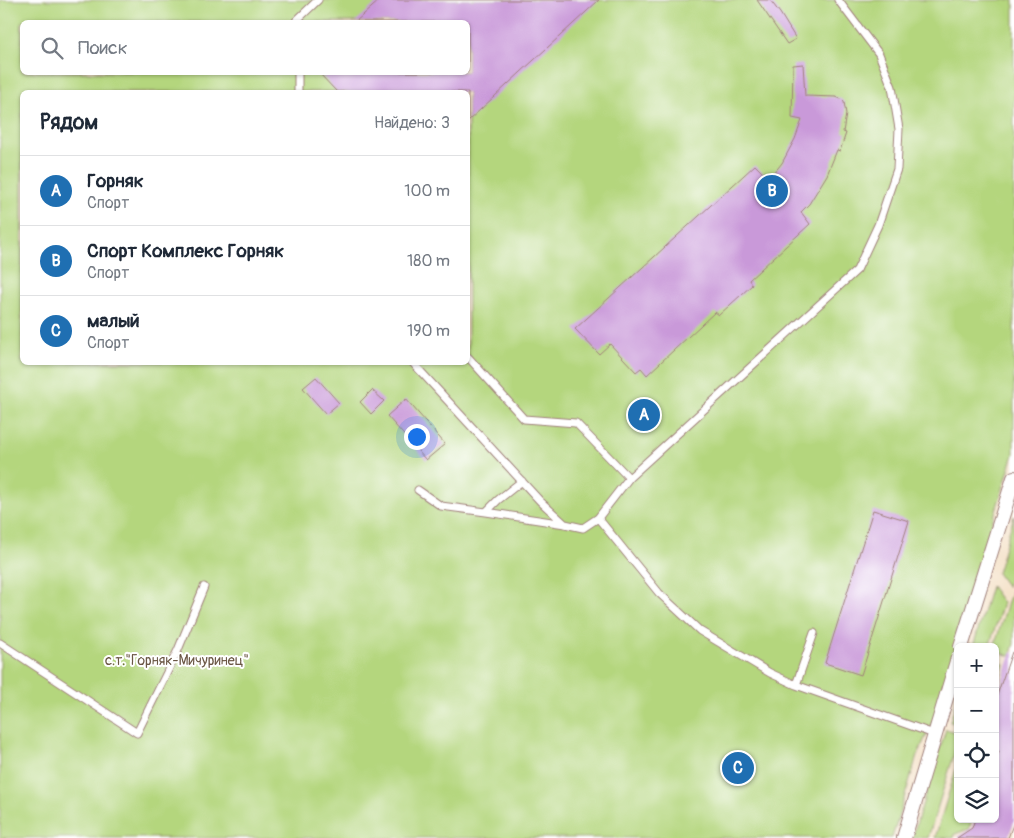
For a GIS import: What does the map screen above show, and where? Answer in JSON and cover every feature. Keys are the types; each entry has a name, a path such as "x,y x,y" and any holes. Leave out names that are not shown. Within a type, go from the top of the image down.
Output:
{"street":[{"path":"962,643 1014,478"},
{"path":"904,838 954,671"}],"lane":[{"path":"297,20 318,0"},
{"path":"418,490 441,506 583,528 598,518 629,478 857,270 878,225 897,169 899,129 892,87 879,54 838,0"},
{"path":"298,75 298,90"},
{"path":"470,359 524,420 576,424 629,478"},
{"path":"415,365 540,501 565,524"},
{"path":"486,512 522,481"},
{"path":"598,518 659,593 700,631 770,673 796,685 934,734"},
{"path":"0,643 137,733 178,650 204,587"},
{"path":"796,685 814,633"}],"green space":[{"name":"с.т.\"Горняк-Мичуринец\"","path":"0,0 1014,0 1014,454 981,557 977,580 958,643 954,643 954,656 937,712 917,756 892,838 0,838"},
{"path":"1014,516 1014,563 1007,587 997,573"},
{"path":"1014,583 1014,644 1010,656 999,652 999,643 995,643"},
{"path":"991,586 1003,603 990,643 974,643"},
{"path":"999,662 1004,664 999,679"},
{"path":"954,709 954,723 950,722"},
{"path":"946,729 954,732 954,755 928,838 912,838"},
{"path":"954,776 954,823 971,823 969,829 955,834 954,838 935,838"}],"building":[{"path":"380,0 599,0 470,119 470,90 335,90 321,75 470,75 470,20 357,20"},
{"path":"757,0 770,0 796,39 787,44"},
{"path":"803,64 805,96 836,97 841,99 844,102 846,114 843,132 846,133 840,151 837,150 827,175 809,204 801,212 810,224 749,280 752,285 719,315 715,312 647,375 641,368 636,372 610,344 599,354 575,329 755,165 769,179 782,163 795,139 802,120 792,118 793,65"},
{"path":"316,377 339,403 326,414 303,388"},
{"path":"372,390 384,401 371,414 360,402"},
{"path":"406,399 445,444 426,460 387,416"},
{"path":"873,510 909,521 861,675 825,663"},
{"path":"1012,652 1014,652 1014,822 1008,838 957,838 972,828 974,823 999,823 999,689"}],"place":[{"name":"Спорт Комплекс Горняк","path":"772,191"},
{"name":"Горняк","path":"644,415"},
{"name":"малый","path":"738,768"}]}
